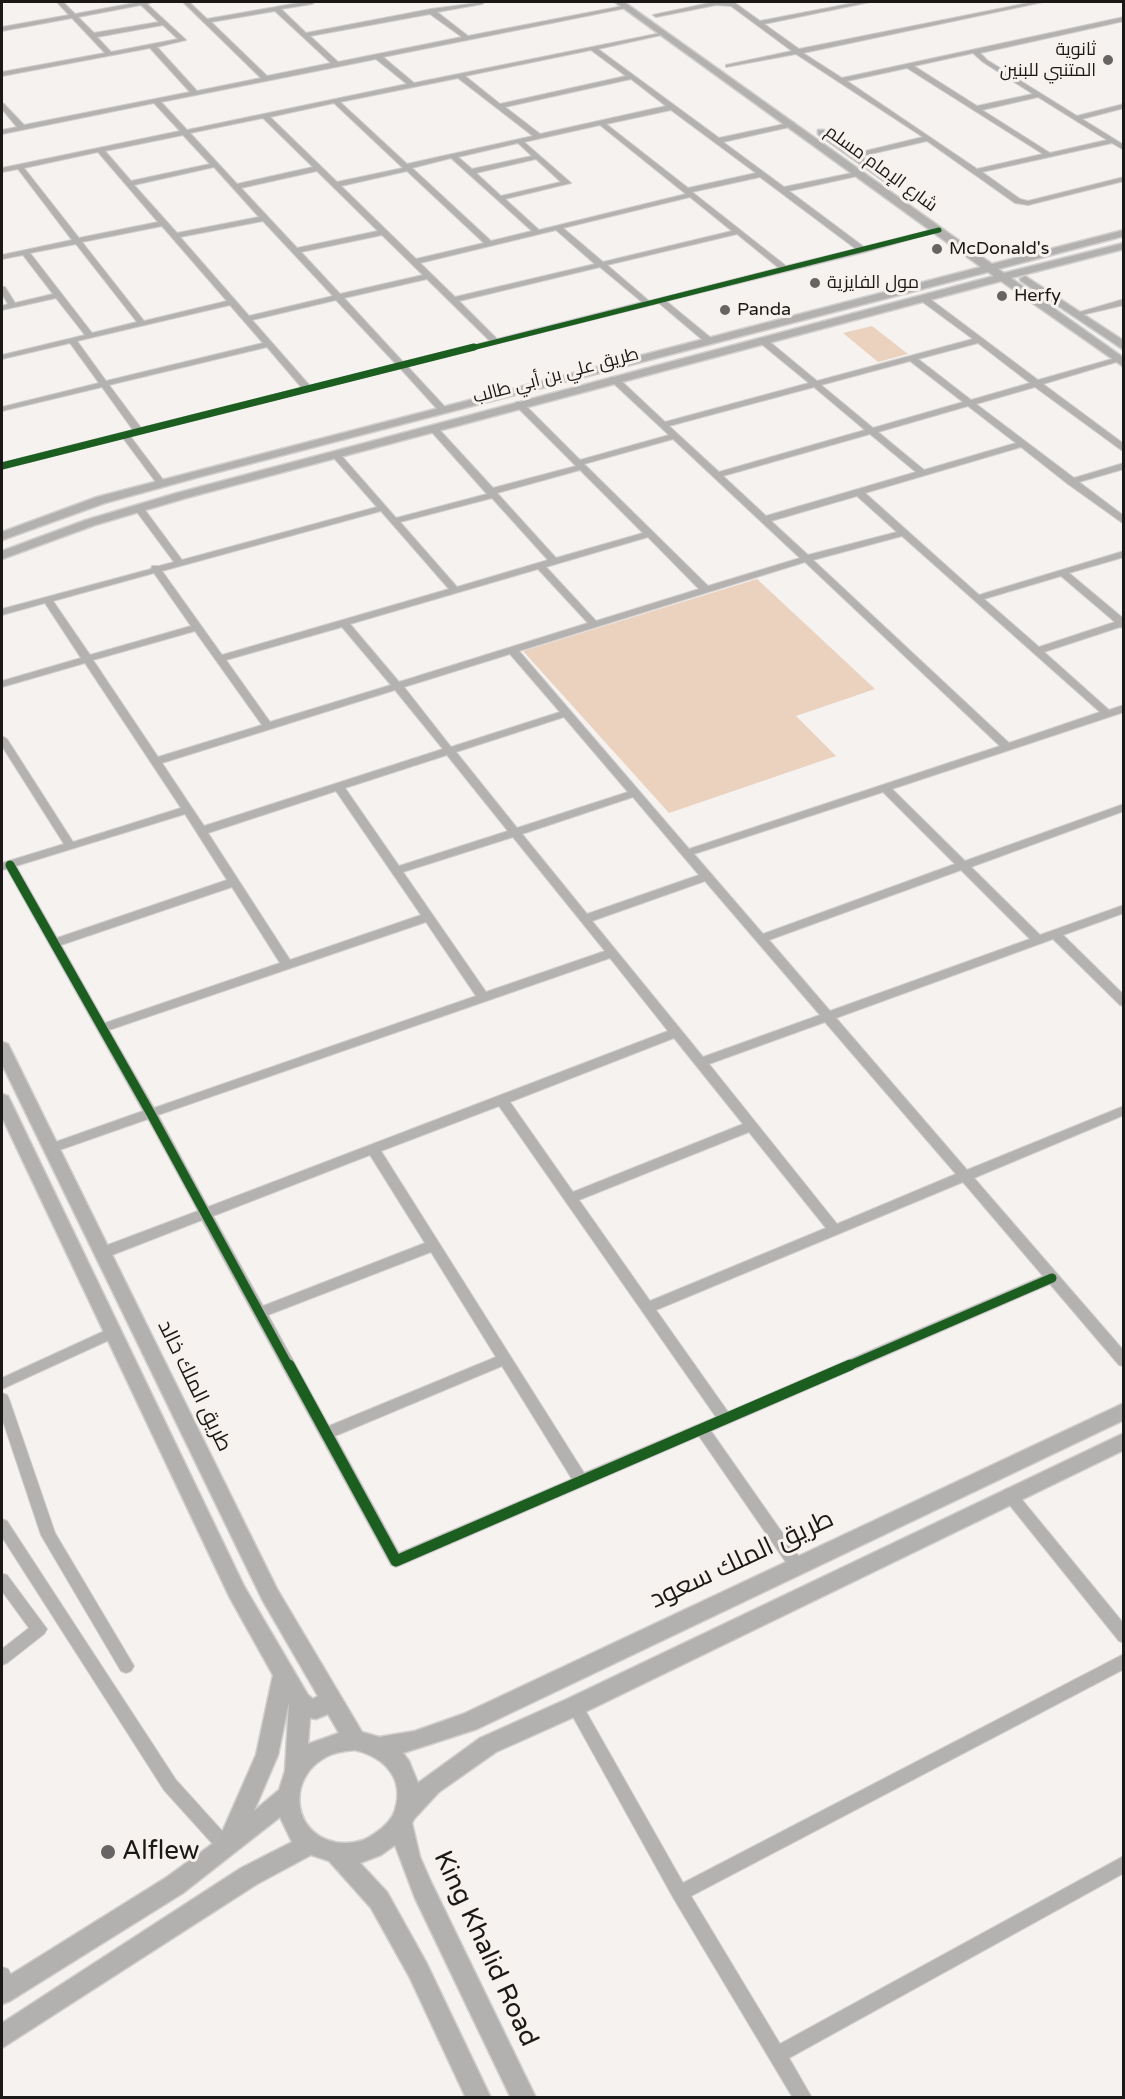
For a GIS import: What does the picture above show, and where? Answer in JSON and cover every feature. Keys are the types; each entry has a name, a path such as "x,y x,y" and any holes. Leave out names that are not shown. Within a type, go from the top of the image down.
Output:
{"main road":[{"path":"627,3 656,15 747,79"},
{"name":"شارع الإمام مسلم","path":"627,3 664,33 859,173 945,225 1121,362"},
{"name":"شارع الإمام مسلم","path":"794,113 803,119"},
{"name":"شارع الإمام مسلم","path":"813,126 900,188"},
{"name":"طريق علي بن أبي طالب","path":"2,536 73,510 161,483 1124,233"},
{"name":"طريق علي بن أبي طالب","path":"2,555 92,522 140,508 519,404 923,298 999,267 1017,273 1124,246"},
{"path":"1017,273 1124,346"},
{"path":"2,528 73,510"},
{"name":"طريق الملك خالد","path":"2,1048 270,1595 355,1740"},
{"path":"2,1100 237,1592 300,1702 308,1709 319,1709 326,1704 329,1693"},
{"name":"طريق الملك سعود","path":"380,1746 416,1741 469,1722 1124,1411"},
{"path":"300,1702 296,1770 287,1797 289,1815 297,1831 310,1844 337,1854 356,1853 374,1847 389,1837 430,1785 488,1745 575,1706 1009,1494 1124,1441"},
{"path":"226,1847 267,1755 284,1675"},
{"path":"296,1770 312,1754 332,1743 355,1740 380,1746 395,1758 406,1773 410,1792 404,1817"},
{"path":"4,1986 175,1885 287,1797"},
{"name":"King Khalid Road","path":"404,1817 409,1857 427,1900 524,2097"},
{"path":"2,2036 249,1876 310,1844"},
{"path":"337,1854 378,1900 418,1971 479,2097"}],"street":[{"path":"60,2 109,54"},
{"path":"2,29 146,2 183,40 2,74"},
{"path":"186,2 266,79"},
{"path":"206,21 312,2"},
{"path":"305,35 482,2"},
{"path":"656,15 723,2 733,4 798,52 929,138 1011,196 1028,203 1124,179"},
{"path":"757,23 867,2"},
{"path":"728,66 1040,2"},
{"path":"2,132 467,38 627,3"},
{"path":"276,8 337,64"},
{"path":"431,11 467,38"},
{"path":"843,80 1124,19"},
{"path":"91,36 164,23"},
{"path":"2,170 664,33"},
{"path":"152,46 195,93"},
{"path":"593,48 863,250"},
{"path":"978,50 976,53 978,57 1124,148"},
{"path":"377,56 412,85"},
{"path":"907,65 1050,155"},
{"path":"459,75 539,137"},
{"path":"499,106 632,77"},
{"path":"975,109 1038,95"},
{"path":"156,101 442,409"},
{"path":"335,101 490,244"},
{"path":"2,105 22,128"},
{"path":"1076,118 1124,106"},
{"path":"336,185 453,156 673,107"},
{"path":"264,116 496,342"},
{"path":"601,123 785,269"},
{"path":"717,141 791,124"},
{"path":"856,156 929,138"},
{"path":"500,198 567,183 519,141"},
{"path":"976,171 1113,141"},
{"path":"99,149 308,389"},
{"path":"453,156 537,232"},
{"path":"471,172 537,157"},
{"path":"129,184 215,165"},
{"path":"19,166 142,324"},
{"path":"236,187 318,168"},
{"path":"783,190 859,173"},
{"path":"415,262 762,174"},
{"path":"175,236 265,218"},
{"path":"2,257 163,223"},
{"path":"2,466 863,250 945,225"},
{"path":"557,227 647,303"},
{"path":"295,251 384,232"},
{"path":"453,300 737,232"},
{"path":"25,252 90,336"},
{"path":"247,319 428,276"},
{"path":"2,289 14,306"},
{"path":"2,308 58,295"},
{"path":"923,298 1124,449"},
{"path":"660,300 708,340"},
{"path":"2,357 232,302"},
{"path":"1077,314 1124,302"},
{"path":"72,340 139,432"},
{"path":"762,340 922,473"},
{"path":"663,425 979,340"},
{"path":"2,409 269,344"},
{"path":"911,358 1124,521"},
{"path":"717,475 1036,383 1121,362"},
{"path":"614,379 1008,747"},
{"path":"519,404 706,590"},
{"path":"433,428 553,560"},
{"path":"126,435 161,483"},
{"path":"394,521 492,494 675,436"},
{"path":"764,520 1021,444"},
{"path":"336,455 454,589"},
{"path":"1071,482 1124,466"},
{"path":"858,492 1108,714"},
{"path":"140,508 179,562"},
{"path":"2,612 155,568 383,508"},
{"path":"156,761 805,559 904,533"},
{"path":"219,659 553,560 649,534"},
{"path":"978,598 1124,554"},
{"path":"539,565 595,625"},
{"path":"155,568 268,726"},
{"path":"1062,572 1123,623"},
{"path":"47,599 156,761 287,964"},
{"path":"343,622 449,750 835,1230"},
{"path":"1037,651 1123,623"},
{"path":"2,684 197,627"},
{"path":"513,651 1124,1361"},
{"path":"687,854 1124,708"},
{"path":"201,831 566,713"},
{"path":"2,739 70,846"},
{"path":"338,786 484,998"},
{"path":"885,788 1038,940"},
{"path":"396,871 635,793"},
{"path":"761,939 1124,807"},
{"path":"187,810 6,866 54,943 151,1114 396,1561 1052,1278"},
{"path":"585,919 707,876"},
{"path":"54,943 234,882"},
{"path":"700,1063 1124,909"},
{"path":"102,1028 427,917"},
{"path":"1055,934 1124,1002"},
{"path":"51,1149 612,953"},
{"path":"102,1253 676,1033"},
{"path":"502,1100 725,1419"},
{"path":"647,1308 1124,1110"},
{"path":"571,1198 751,1126"},
{"path":"373,1149 581,1481"},
{"path":"260,1313 434,1245"},
{"path":"2,1384 113,1332"},
{"path":"326,1434 505,1359"},
{"path":"2,1399 48,1535 126,1666"},
{"path":"702,1429 797,1566"},
{"path":"1009,1494 1124,1636"},
{"path":"2,1525 170,1785 226,1847"},
{"path":"2,1580 39,1629 2,1658"},
{"path":"680,1893 1124,1660"},
{"path":"575,1706 680,1893 803,2097"},
{"path":"777,2055 1124,1864"}],"shaded area":[{"path":"872,326 908,354 878,362 843,333"},
{"path":"757,579 875,689 796,716 836,756 669,813 523,651"}],"cycle path":[{"path":"2,466 939,230"},
{"path":"10,865 151,1114 396,1561 1052,1278"}],"place":[{"name":"ثانوية المتنبي للبنين","path":"1108,60"},
{"name":"McDonald's","path":"937,249"},
{"name":"مول الفايزية","path":"815,283"},
{"name":"Herfy","path":"1002,296"},
{"name":"Panda","path":"725,310"},
{"name":"Alflew","path":"108,1852"}]}
